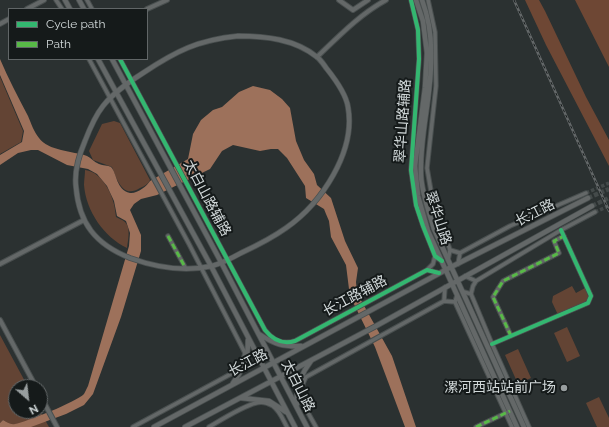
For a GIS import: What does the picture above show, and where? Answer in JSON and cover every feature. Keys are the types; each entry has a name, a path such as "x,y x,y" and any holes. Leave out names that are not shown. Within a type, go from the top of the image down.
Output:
{"main road":[{"name":"翠华山路","path":"416,0 423,21 427,53 425,88 415,166 418,196 428,231 508,412 517,427"},
{"name":"翠华山路","path":"422,0 428,17 432,51 422,148 421,177 426,199 434,229 464,292 524,427"},
{"path":"257,36 278,39 298,45 317,57 336,80 348,106 349,133 342,160 324,189 311,205 286,228 257,246 227,260 211,266 185,268 163,267 141,262 123,255 107,246 90,230 80,212 75,184 80,152 93,121 103,106 110,98 132,80 167,57 192,45 218,38 257,36"},
{"name":"太白山路","path":"99,60 211,266 295,427"},
{"name":"太白山路","path":"113,60 127,84 307,427"},
{"name":"长江路","path":"154,427 439,273 587,196"},
{"name":"长江路","path":"185,427 366,332 592,206"},
{"path":"258,334 281,346 305,345"},
{"path":"233,384 245,365 248,350 248,338"},
{"path":"297,408 296,396 298,385 304,370 312,360"},
{"path":"240,398 269,401 288,413"}],"street":[{"path":"29,8 44,0"},
{"path":"148,8 167,0"},
{"path":"339,0 353,10 368,0"},
{"path":"317,57 350,26 386,0"},
{"name":"翠华山路辅路","path":"411,0 418,30 419,59 410,170 416,205 436,256 442,261"},
{"name":"翠华山路辅路","path":"428,0 435,32 436,86 427,168 432,197 450,250"},
{"path":"90,60 162,193 245,353 240,368 234,372 133,427"},
{"name":"太白山路辅路","path":"121,60 265,330 271,338 280,342"},
{"path":"448,260 450,250 460,253 510,226 587,196"},
{"path":"529,427 471,294 476,281 561,230 595,212"},
{"path":"0,264 84,220"},
{"path":"492,344 588,303 591,296 561,230"},
{"path":"168,236 185,268"},
{"path":"511,336 493,297 503,281 559,253 554,242 564,236"},
{"path":"458,264 460,253"},
{"path":"427,270 433,264 436,256"},
{"path":"427,270 439,273"},
{"name":"长江路辅路","path":"280,342 295,341 427,270"},
{"path":"465,276 476,281"},
{"path":"444,301 446,287"},
{"path":"464,292 471,294"},
{"path":"457,295 455,302 508,412 512,427"},
{"path":"316,427 302,400 302,384 306,376 444,301 455,302"},
{"path":"0,320 32,379"},
{"path":"208,427 256,402 266,402 274,407 279,412 287,427"},
{"path":"48,410 56,426"},
{"path":"476,427 508,412"}],"shaded area":[{"path":"525,0 539,0 545,11 586,97 609,140 609,166 546,45"},
{"path":"575,0 609,0 609,67"},
{"path":"0,59 37,136 43,142 54,148 87,156 99,164 111,167 119,185 122,189 130,193 139,191 150,181 188,159 193,134 201,120 213,110 222,107 239,92 253,86 270,90 282,99 290,108 296,141 304,160 314,174 317,185 331,198 345,241 358,268 356,282 357,293 392,356 416,427 405,427 375,347 352,300 346,265 331,237 329,221 324,209 306,198 305,186 287,158 278,149 260,151 233,145 222,151 210,169 157,195 141,199 134,204 130,210 141,235 141,251 121,317 93,394 84,405 66,414 31,427 0,427 0,423 3,420 15,424 30,419 48,419 48,412 79,398 84,394 88,386 129,246 130,233 126,221 117,216 114,201 107,186 97,174 88,169 67,165 38,150 18,153 0,165 0,155 22,142 24,131 0,75"},
{"path":"0,77 23,131 21,142 0,154"},
{"path":"114,121 120,123 150,180 145,186 134,191 125,190 116,177 112,167 93,160 89,151 102,124"},
{"path":"85,170 95,174 107,186 114,203 116,217 125,222 128,227 129,234 127,248 104,230 92,213 85,195"},
{"path":"572,286 576,293 585,288 589,298 588,301 558,315 552,302 553,296"},
{"path":"567,327 580,356 567,362 554,333"},
{"path":"0,335 24,379 8,379 8,419 44,419 49,427 13,427 3,420 0,423"},
{"path":"518,349 531,378 518,384 505,355"},
{"path":"599,397 609,418 609,427 597,427 586,403"}],"tunnel":[{"path":"586,193 609,183"},
{"path":"588,198 609,189"},
{"path":"592,206 609,198"},
{"path":"595,212 609,206"}],"railway":[{"path":"514,0 609,211"}],"marked path":[{"path":"168,236 185,267"},
{"path":"511,336 493,297 503,281 559,253 554,241 564,236"},
{"path":"476,427 510,411"}],"cycle path":[{"path":"411,0 418,30 419,59 411,170 416,205 423,226 435,256 442,261"},
{"path":"121,60 265,330 275,339 282,342 295,341 427,270 439,273"},
{"path":"492,344 588,303 591,296 561,230"}],"place":[{"name":"漯河西站站前广场","path":"564,388"}]}
